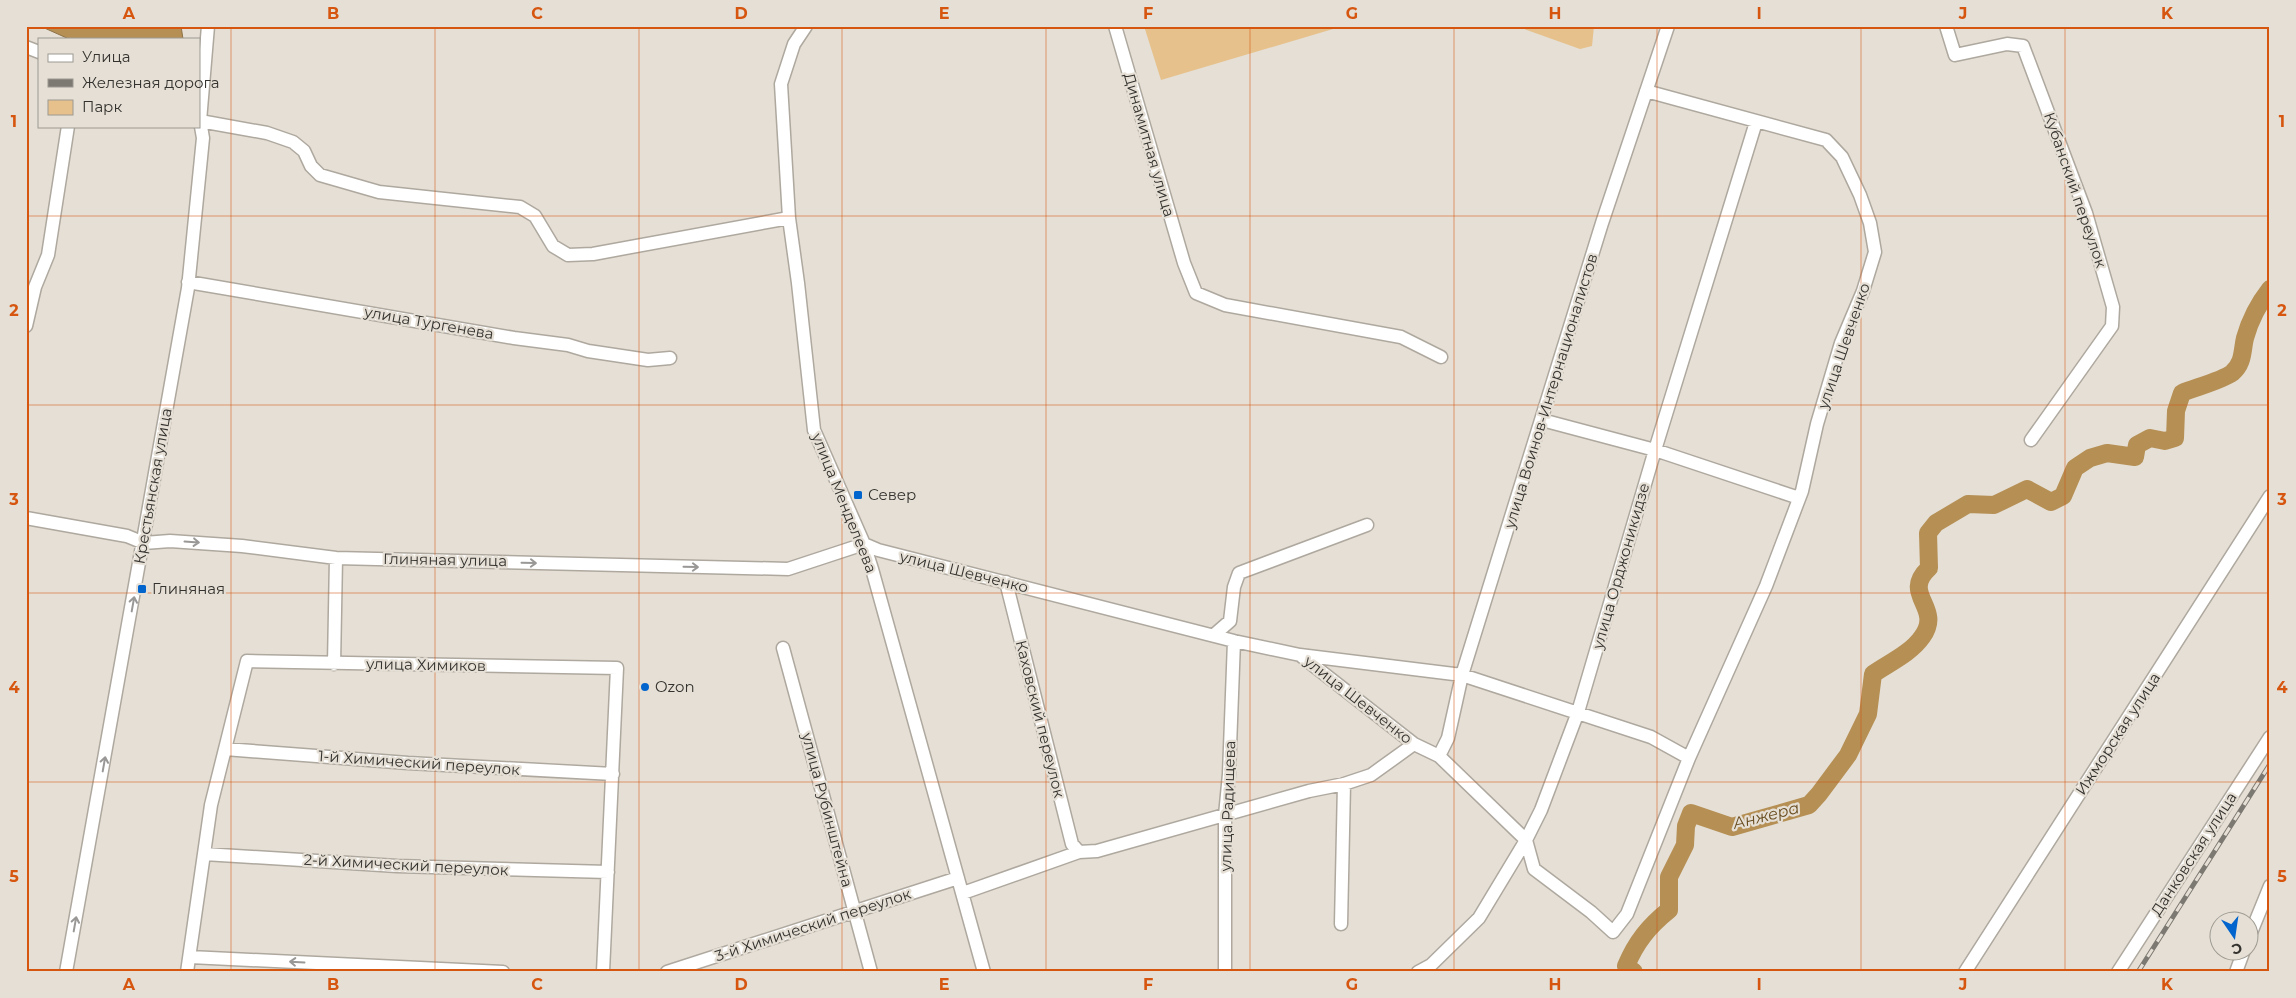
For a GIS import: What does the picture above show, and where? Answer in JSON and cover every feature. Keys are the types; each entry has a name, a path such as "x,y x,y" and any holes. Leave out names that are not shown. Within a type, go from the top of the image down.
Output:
{"street":[{"name":"Крестьянская улица","path":"66,972 144,543 188,282 203,138 200,121 202,75 208,26"},
{"name":"улица Менделеева","path":"806,26 794,44 781,84 789,218 814,430 864,544 984,972"},
{"name":"Динамитная улица","path":"1115,26 1184,264 1196,293 1225,304 1402,337 1442,357"},
{"name":"улица Воинов-Интернационалистов","path":"1439,756 1448,738 1462,674 1602,223 1668,26"},
{"name":"Кубанский переулок","path":"1946,26 1955,54 2007,44 2023,46 2086,213 2113,307 2112,326 2031,440"},
{"path":"26,47 38,52"},
{"name":"улица Шевченко","path":"864,544 878,550 1214,636 1300,655 1414,744 1439,756 1526,840 1534,869 1591,912 1613,932 1627,914 1689,758 1744,638 1799,498 1817,424 1841,343 1863,291 1875,252 1870,223 1860,195 1842,158 1826,140 1646,91"},
{"path":"200,121 267,133 293,142 304,151 310,166 320,176 379,192 520,207 535,216 553,246 568,255 593,254 789,218"},
{"name":"улица Орджоникидзе","path":"1418,972 1431,965 1479,918 1526,840 1541,810 1578,712 1655,450 1756,122"},
{"path":"26,326 35,286 48,255 68,128"},
{"name":"улица Тургенева","path":"188,282 514,338 568,345 588,351 648,360 670,358"},
{"path":"1542,420 1655,450 1799,498"},
{"name":"Ижморская улица","path":"1965,972 2270,496"},
{"name":"Глиняная улица","path":"26,518 128,536 144,543 170,540 242,546 336,558 788,569 864,544"},
{"path":"1214,636 1230,622 1234,587 1239,573 1367,525"},
{"path":"334,664 336,558"},
{"name":"Каховский переулок","path":"1006,582 1072,844 1079,852"},
{"name":"улица Радищева","path":"1226,972 1225,815 1229,774 1234,641"},
{"name":"улица Рубинштейна","path":"783,648 871,972"},
{"path":"1300,655 1462,674 1651,737 1689,758"},
{"name":"улица Химиков","path":"187,972 211,805 247,661 617,668 603,972"},
{"name":"Данковская улица","path":"2118,972 2270,737"},
{"path":"963,893 1079,852 1097,851 1309,791 1344,784 1371,774 1414,744"},
{"name":"1-й Химический переулок","path":"225,749 408,764 613,774"},
{"path":"1341,924 1344,784"},
{"name":"2-й Химический переулок","path":"204,854 397,866 608,872"},
{"name":"3-й Химический переулок","path":"666,972 958,878"},
{"path":"2258,915 2270,886"},
{"path":"190,957 503,972"},
{"path":"2236,972 2240,960"}],"green space":[{"path":"1144,26 1343,26 1161,80"},
{"path":"1516,26 1594,26 1592,46 1580,49"}],"shaded area":[{"path":"40,26 181,26 183,38 67,38"}],"waterway":[{"name":"Анжера","path":"1634,972 1626,966 1634,949 1649,928 1669,910 1669,877 1685,845 1686,826 1691,813 1732,827 1809,805 1848,755 1868,714 1873,674 1912,648 1922,637 1927,627 1928,617 1919,586 1921,577 1929,568 1928,533 1936,523 1968,504 1994,505 2027,489 2051,502 2063,496 2075,468 2090,458 2107,453 2135,457 2137,445 2150,438 2165,441 2175,438 2176,411 2182,393 2222,378 2236,369 2241,361 2245,338 2252,318 2270,289"}],"railway":[{"path":"2138,972 2270,764"}],"place":[{"name":"Север","path":"858,495"},
{"name":"Глиняная","path":"142,589"},
{"name":"Ozon","path":"645,687"}]}
